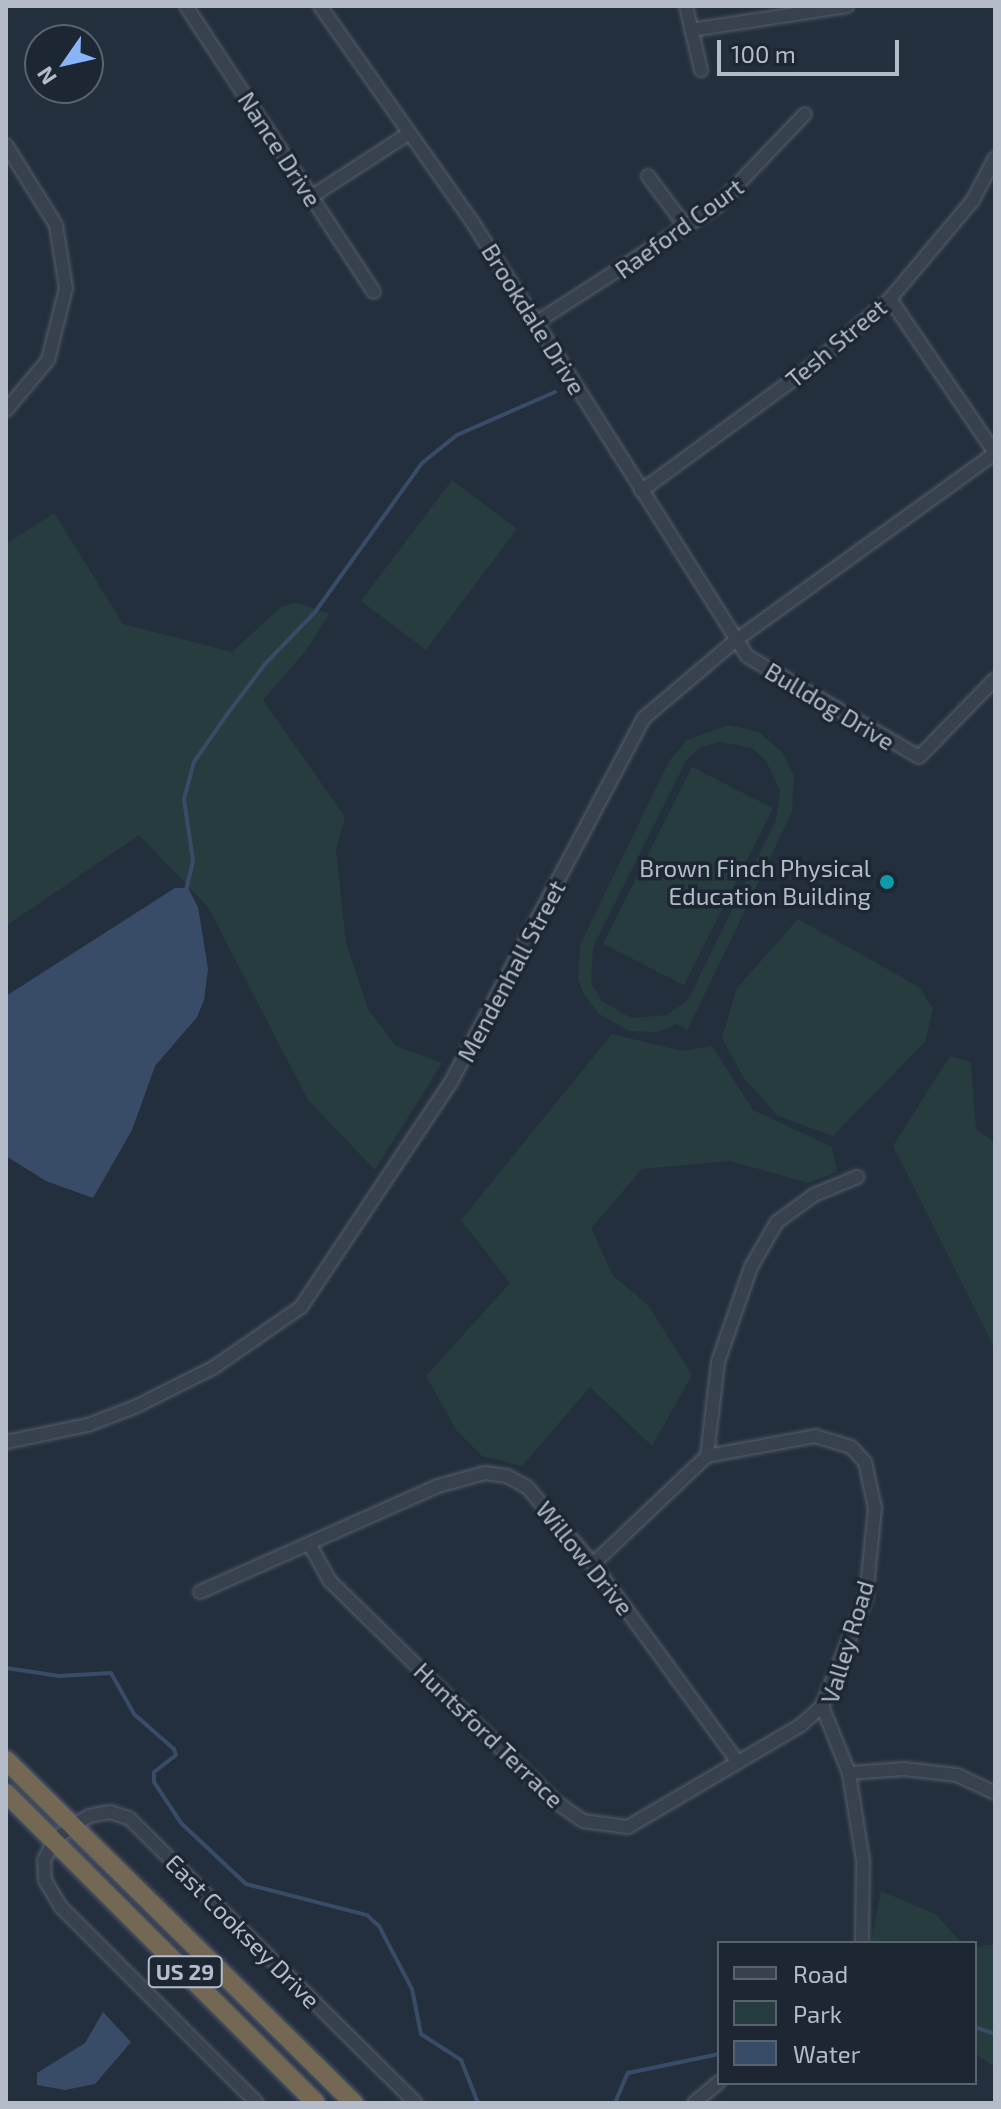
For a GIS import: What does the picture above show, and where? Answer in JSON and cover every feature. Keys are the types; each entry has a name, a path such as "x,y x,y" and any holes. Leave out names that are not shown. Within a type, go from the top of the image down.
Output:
{"highway":[{"name":"US 29","path":"6,1760 354,2103"},
{"name":"US 29","path":"6,1793 316,2103"}],"street":[{"name":"Nance Drive","path":"186,6 374,292"},
{"name":"Brookdale Drive","path":"320,6 537,322 736,640"},
{"path":"686,6 701,70"},
{"path":"691,30 847,6"},
{"name":"Raeford Court","path":"537,322 686,227 743,182 805,114"},
{"path":"311,197 408,134"},
{"path":"6,145 56,225 66,288 48,360 6,410"},
{"name":"Tesh Street","path":"641,491 813,365 890,299 973,200 995,158"},
{"path":"648,176 686,227"},
{"path":"890,299 995,453"},
{"name":"Mendenhall Street","path":"6,1442 88,1425 137,1406 213,1368 301,1307 450,1084 644,718 736,640 995,453"},
{"name":"Bulldog Drive","path":"736,640 747,656 919,757 995,679"},
{"path":"593,1564 707,1456 718,1362 751,1267 777,1222 814,1195 857,1177"},
{"name":"Valley Road","path":"707,1456 816,1436 851,1447 865,1462 875,1508 866,1597 822,1706 849,1773 863,1860 862,1941"},
{"name":"Willow Drive","path":"200,1592 311,1547 438,1486 485,1473 507,1476 527,1487 593,1564 738,1762"},
{"name":"Huntsford Terrace","path":"311,1547 329,1580 556,1802 583,1821 628,1827 801,1725 822,1706"},
{"path":"849,1773 876,1769 957,1775 995,1793"},
{"name":"East Cooksey Drive","path":"54,1840 89,1816 110,1812 129,1818 416,2103"},
{"path":"54,1840 44,1860 45,1880 61,1907 257,2103"},
{"path":"694,2103 717,2084"}],"green space":[{"path":"452,480 517,529 426,650 361,601"},
{"path":"54,513 123,624 232,652 281,607 296,602 329,614 307,649 263,700 345,817 336,849 346,943 368,1009 396,1046 442,1063 375,1170 308,1100 208,907 139,835 6,926 6,544"},
{"path":"729,725 759,732 783,753 794,776 792,812 687,1031 677,1024 657,1032 629,1031 599,1014 583,993 578,978 580,945 669,761 687,740","holes":["720,742 752,748 766,761 780,790 776,820 688,1000 667,1015 631,1018 602,1001 591,983 593,947 687,759 701,747"]},
{"path":"692,767 773,808 684,985 603,944"},
{"path":"798,919 919,987 933,1009 925,1042 833,1136 778,1116 743,1077 722,1038 737,988"},
{"path":"612,1034 682,1051 712,1046 753,1110 832,1147 837,1172 809,1183 730,1161 642,1169 591,1228 613,1276 648,1305 692,1375 652,1446 590,1387 522,1466 482,1456 457,1431 426,1376 510,1283 461,1220"},
{"path":"950,1056 971,1062 976,1129 995,1143 995,1349 893,1146"},
{"path":"881,1891 935,1914 960,1941 871,1941"},
{"path":"995,1944 995,2067 977,2055 977,1947"}],"water":[{"path":"175,888 188,888 198,907 208,969 204,1000 197,1017 155,1066 132,1130 93,1198 46,1181 6,1156 6,996"},
{"path":"103,2012 131,2042 95,2084 65,2090 37,2085 37,2073 85,2043"}],"waterway":[{"path":"186,891 193,861 184,799 194,762 228,713 265,664 315,612 422,463 457,435 555,392"},
{"path":"6,1668 59,1676 111,1673 134,1714 174,1749 176,1755 154,1772 154,1782 181,1823 246,1884 367,1915 379,1926 412,1989 421,2034 461,2060 478,2103"},
{"path":"977,2028 995,2034"},
{"path":"615,2103 628,2073 717,2054"}],"place":[{"name":"Brown Finch Physical Education Building","path":"887,882"}]}
